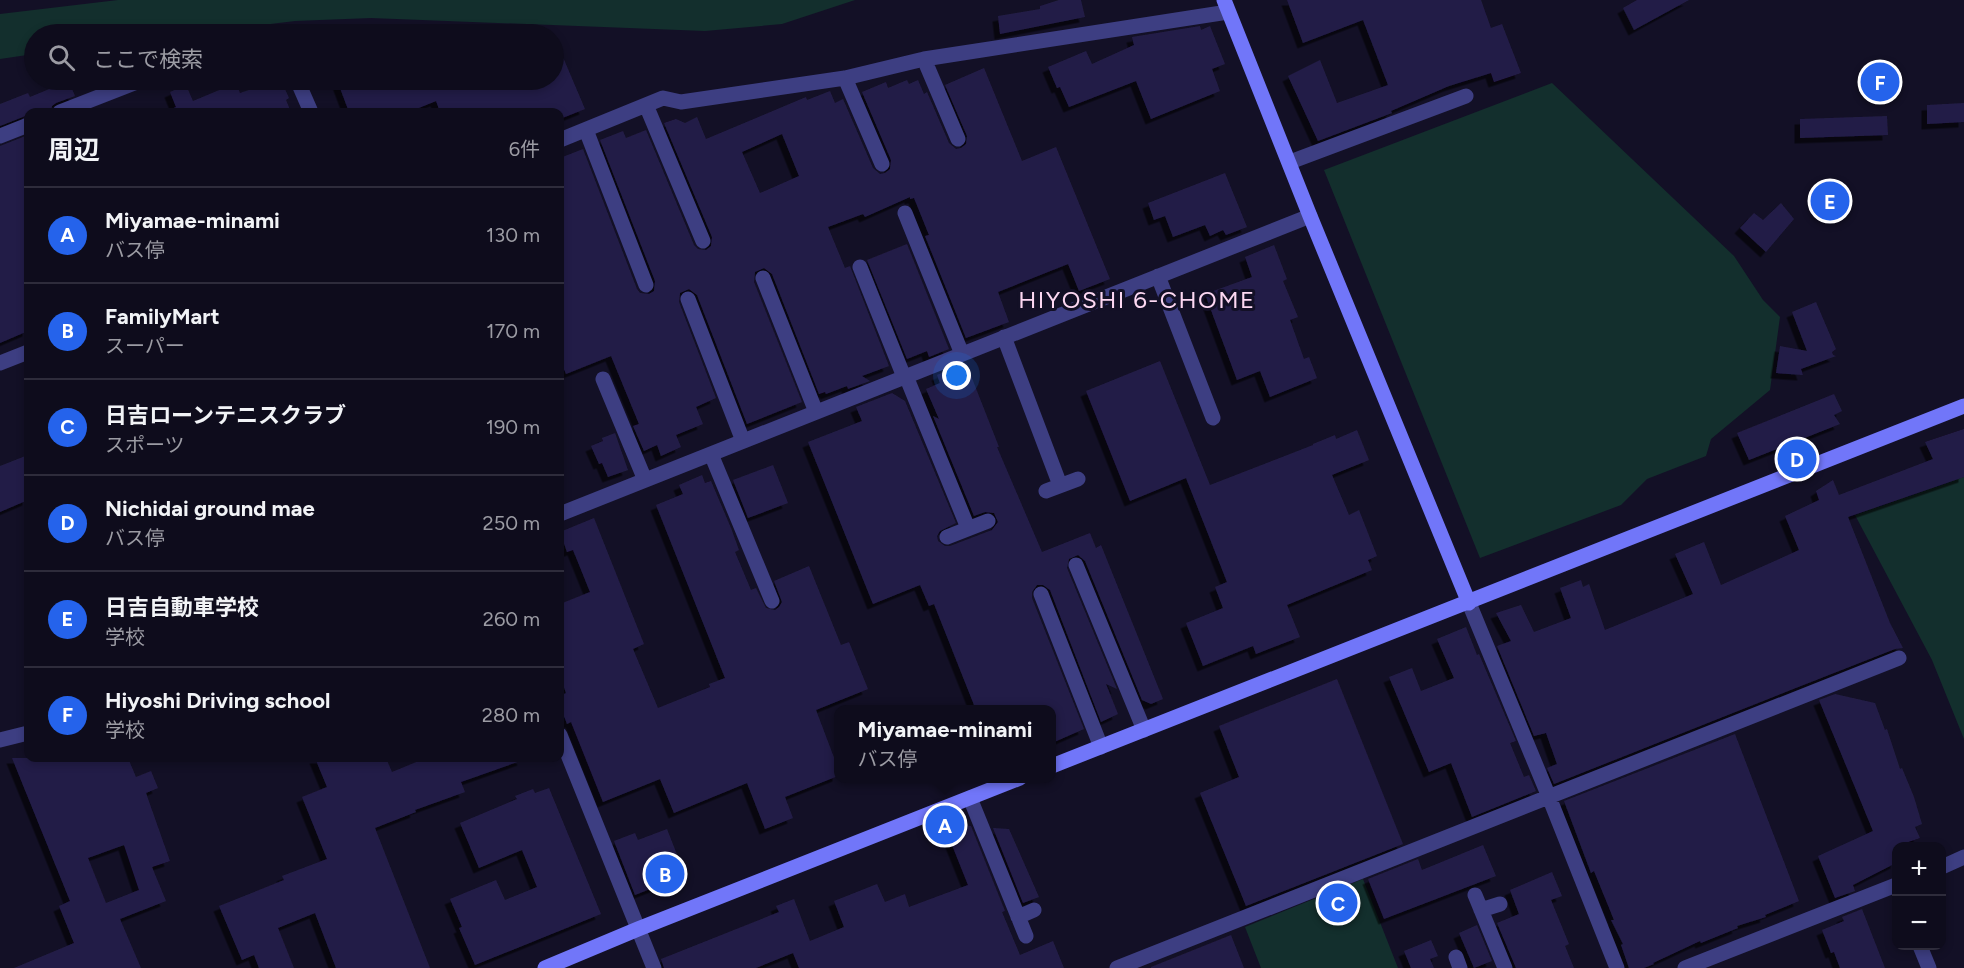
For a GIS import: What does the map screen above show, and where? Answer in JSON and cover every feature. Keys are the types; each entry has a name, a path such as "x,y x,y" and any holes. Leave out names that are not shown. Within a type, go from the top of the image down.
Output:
{"street":[{"path":"564,138 663,98 681,102 845,78 924,59 1226,6 1617,968"},
{"path":"924,59 958,139"},
{"path":"845,78 882,164"},
{"path":"70,108 116,90"},
{"path":"301,90 309,108"},
{"path":"1290,162 1467,96"},
{"path":"646,105 703,242"},
{"path":"0,136 24,127"},
{"path":"586,130 646,285"},
{"path":"905,213 962,354"},
{"path":"564,512 1310,216"},
{"path":"860,267 968,528"},
{"path":"1158,276 1213,418"},
{"path":"763,278 816,412"},
{"path":"688,298 743,441"},
{"path":"1004,337 1053,488 1078,479"},
{"path":"0,363 24,354"},
{"path":"603,380 645,480"},
{"path":"1056,764 1964,406"},
{"path":"711,454 755,579 772,601"},
{"path":"947,537 988,521"},
{"path":"1076,565 1144,730"},
{"path":"1041,594 1101,747"},
{"path":"1117,968 1899,658"},
{"path":"0,740 24,734"},
{"path":"564,745 654,968"},
{"path":"545,968 1008,783"},
{"path":"970,798 1026,936"},
{"path":"1946,865 1964,857"},
{"path":"1685,968 1892,888"},
{"path":"1475,895 1505,968"},
{"path":"1481,910 1500,904"},
{"path":"1018,917 1034,910"},
{"path":"1922,950 1929,968"}],"green space":[{"path":"118,0 855,0 782,24 705,31 371,18 271,24 24,24 24,55 0,59 0,14"},
{"path":"1552,83 1734,256 1763,300 1780,317 1770,390 1711,439 1706,456 1647,479 1621,505 1480,558 1324,170"},
{"path":"1964,477 1964,739 1932,660 1855,515"},
{"path":"1363,879 1398,968 1261,968 1245,927"}],"building":[{"path":"1059,0 1081,0 1085,17 1000,34 998,16 1040,9 1040,6"},
{"path":"1287,0 1481,0 1491,28 1502,24 1521,73 1494,82 1491,73 1449,86 1391,111 1392,113 1318,141 1288,76 1320,60 1337,103 1388,85 1363,20 1303,43"},
{"path":"1637,0 1689,0 1634,30 1623,8"},
{"path":"1200,26 1201,30 1210,26 1225,64 1212,69 1220,91 1151,119 1136,81 1069,107 1048,67 1086,51 1092,64 1134,45 1132,37"},
{"path":"564,60 585,109 564,117 564,108 439,108 436,101 419,108 348,108 341,90 564,90"},
{"path":"984,68 1022,161 1056,147 1110,279 1079,291 1068,264 998,292 1009,322 966,338 925,236 929,235 914,198 910,199 910,197 865,217 863,214 828,227 845,268 850,266 889,366 862,376 870,381 848,389 847,386 826,394 825,392 819,394 772,274 764,268 755,272 754,282 802,402 747,424 697,295 689,289 680,293 679,302 716,398 696,407 703,424 676,435 681,447 661,456 657,445 644,451 633,426 639,424 611,356 566,374 564,369 564,156 583,149 637,289 640,293 649,294 654,291 655,281 600,140 623,131 626,138 646,130 694,245 698,249 706,250 711,246 712,237 664,123 676,119 685,123 697,117 706,139 806,97 807,100 830,91 835,103 843,99 873,168 880,174 890,169 891,160 862,92 886,82 888,88 907,80 909,84 918,80 924,94 927,92 949,143 956,149 961,148 966,144 967,136 945,85","holes":["782,134 799,176 760,193 742,152"]},
{"path":"47,90 72,90 75,96 56,103 52,108 24,108 24,117 0,126 0,104 28,93 30,97"},
{"path":"188,90 193,101 219,90 239,90 240,93 249,90 285,90 289,108 174,108 176,107 170,92"},
{"path":"1964,103 1964,122 1927,124 1927,105"},
{"path":"1887,116 1888,135 1800,138 1800,119"},
{"path":"24,137 24,333 0,343 0,146"},
{"path":"1225,173 1247,227 1226,235 1223,230 1210,236 1205,225 1173,237 1165,216 1154,220 1148,203"},
{"path":"1781,203 1794,219 1766,252 1740,228 1754,213 1763,220"},
{"path":"907,244 949,349 929,357 927,351 907,359 867,260"},
{"path":"1274,245 1287,279 1283,281 1298,317 1290,320 1304,359 1309,357 1317,378 1270,397 1260,371 1237,380 1205,294 1252,277 1245,257"},
{"path":"1816,302 1836,349 1832,352 1833,355 1836,356 1801,369 1803,375 1776,373 1780,346 1807,351 1792,312"},
{"path":"1160,361 1210,485 1335,435 1336,439 1357,430 1369,460 1332,475 1349,515 1359,510 1377,556 1368,560 1372,570 1287,605 1300,637 1256,654 1253,646 1203,666 1186,623 1223,608 1215,587 1227,582 1186,478 1130,501 1086,391"},
{"path":"966,363 999,447 997,447 1042,552 1090,533 1096,548 1101,545 1163,699 1151,704 1142,700 1085,561 1078,555 1069,559 1067,568 1117,689 1106,684 1118,714 1101,722 1050,590 1043,585 1037,585 1032,592 1032,598 1084,729 1056,741 1056,705 974,705 934,604 929,606 920,585 873,604 808,442 862,421 856,407 892,393 905,401 956,523 940,531 937,536 938,541 945,546 950,546 992,530 998,522 994,513 985,512 974,516 933,416 939,419 926,389 940,383 937,375"},
{"path":"1834,394 1842,411 1834,415 1840,424 1749,460 1737,433"},
{"path":"1964,429 1964,477 1848,517 1890,623 1903,648 1895,649 1554,784 1547,768 1557,764 1546,733 1534,736 1497,646 1511,641 1496,613 1521,605 1534,632 1571,618 1560,588 1581,580 1583,587 1589,584 1605,630 1693,594 1675,554 1704,542 1721,585 1799,550 1785,516 1819,500 1816,491 1833,480 1839,495 1933,459 1925,442"},
{"path":"615,433 628,470 608,477 591,446"},
{"path":"24,457 24,502 0,512 0,466"},
{"path":"773,465 788,503 748,518 733,480"},
{"path":"702,475 705,483 711,481 731,528 739,550 735,552 751,590 756,588 766,608 775,610 782,602 774,581 809,566 841,645 849,642 868,689 816,710 834,757 834,778 785,797 793,818 765,829 747,783 674,813 660,779 603,802 571,722 567,724 564,716 564,694 566,693 564,687 564,602 590,592 573,550 567,552 564,530 594,518 644,644 633,649 658,708 710,687 709,684 725,678 656,505 683,494 679,485"},
{"path":"1466,627 1516,741 1510,743 1524,777 1529,775 1536,791 1472,817 1451,763 1429,772 1389,677 1412,668 1421,691 1454,678 1437,639"},
{"path":"1337,679 1403,844 1246,906 1200,793 1239,777 1219,726"},
{"path":"1835,694 1875,703 1885,730 1887,729 1900,769 1902,768 1914,797 1922,824 1915,827 1920,838 1908,842 1892,842 1892,865 1853,885 1855,891 1835,898 1818,856 1873,831 1819,700"},
{"path":"1735,734 1799,901 1765,915 1766,917 1737,926 1738,928 1701,943 1700,941 1644,968 1629,968 1621,945 1623,944 1611,920 1614,920 1594,871 1591,873 1564,801"},
{"path":"12,758 24,758 24,762 130,762 136,777 151,771 158,788 146,793 170,861 152,867 166,901 120,919 141,968 14,968 74,943 59,906 70,901","holes":["124,845 139,890 106,903 88,858"]},
{"path":"317,762 388,762 392,772 416,762 517,762 461,782 465,792 415,810 416,812 375,828 430,968 336,968 315,913 278,928 294,968 259,968 254,955 242,960 219,906 284,880 282,876 327,859 302,797 327,787"},
{"path":"549,788 601,914 475,965 459,928 462,927 450,899 496,880 505,900 537,887 522,850 479,868 460,823 517,799 515,796 533,789 535,793"},
{"path":"962,825 971,826 1020,955 1053,941 1064,968 799,968 793,953 756,968 664,968 661,959 779,912 776,906 794,899 810,941 844,927 834,901 877,884 885,902 905,894 909,907 968,885 946,830"},
{"path":"993,828 1009,829 1039,897 1023,903"},
{"path":"667,829 685,875 635,895 614,841 635,833 638,840"},
{"path":"1483,845 1496,876 1384,919 1368,879 1418,859 1422,870"},
{"path":"1552,872 1562,896 1551,900 1569,944 1565,946 1574,968 1516,968 1497,923 1519,914 1510,890"},
{"path":"1862,909 1885,968 1840,968 1822,930 1844,921 1842,917"},
{"path":"1477,925 1492,961 1474,968 1459,933"},
{"path":"1231,935 1244,968 1151,968 1151,967"},
{"path":"1431,940 1438,956 1430,959 1434,968 1411,968 1404,951"}],"place":[{"name":"Hiyoshi Driving school","path":"1880,82"},
{"name":"日吉自動車学校","path":"1830,201"},
{"name":"Nichidai ground mae","path":"1797,459"},
{"name":"Miyamae-minami","path":"945,825"},
{"name":"FamilyMart","path":"665,874"},
{"name":"日吉ローンテニスクラブ","path":"1338,903"}],"district":[{"name":"HIYOSHI 6-CHOME","path":"1137,300"}]}
